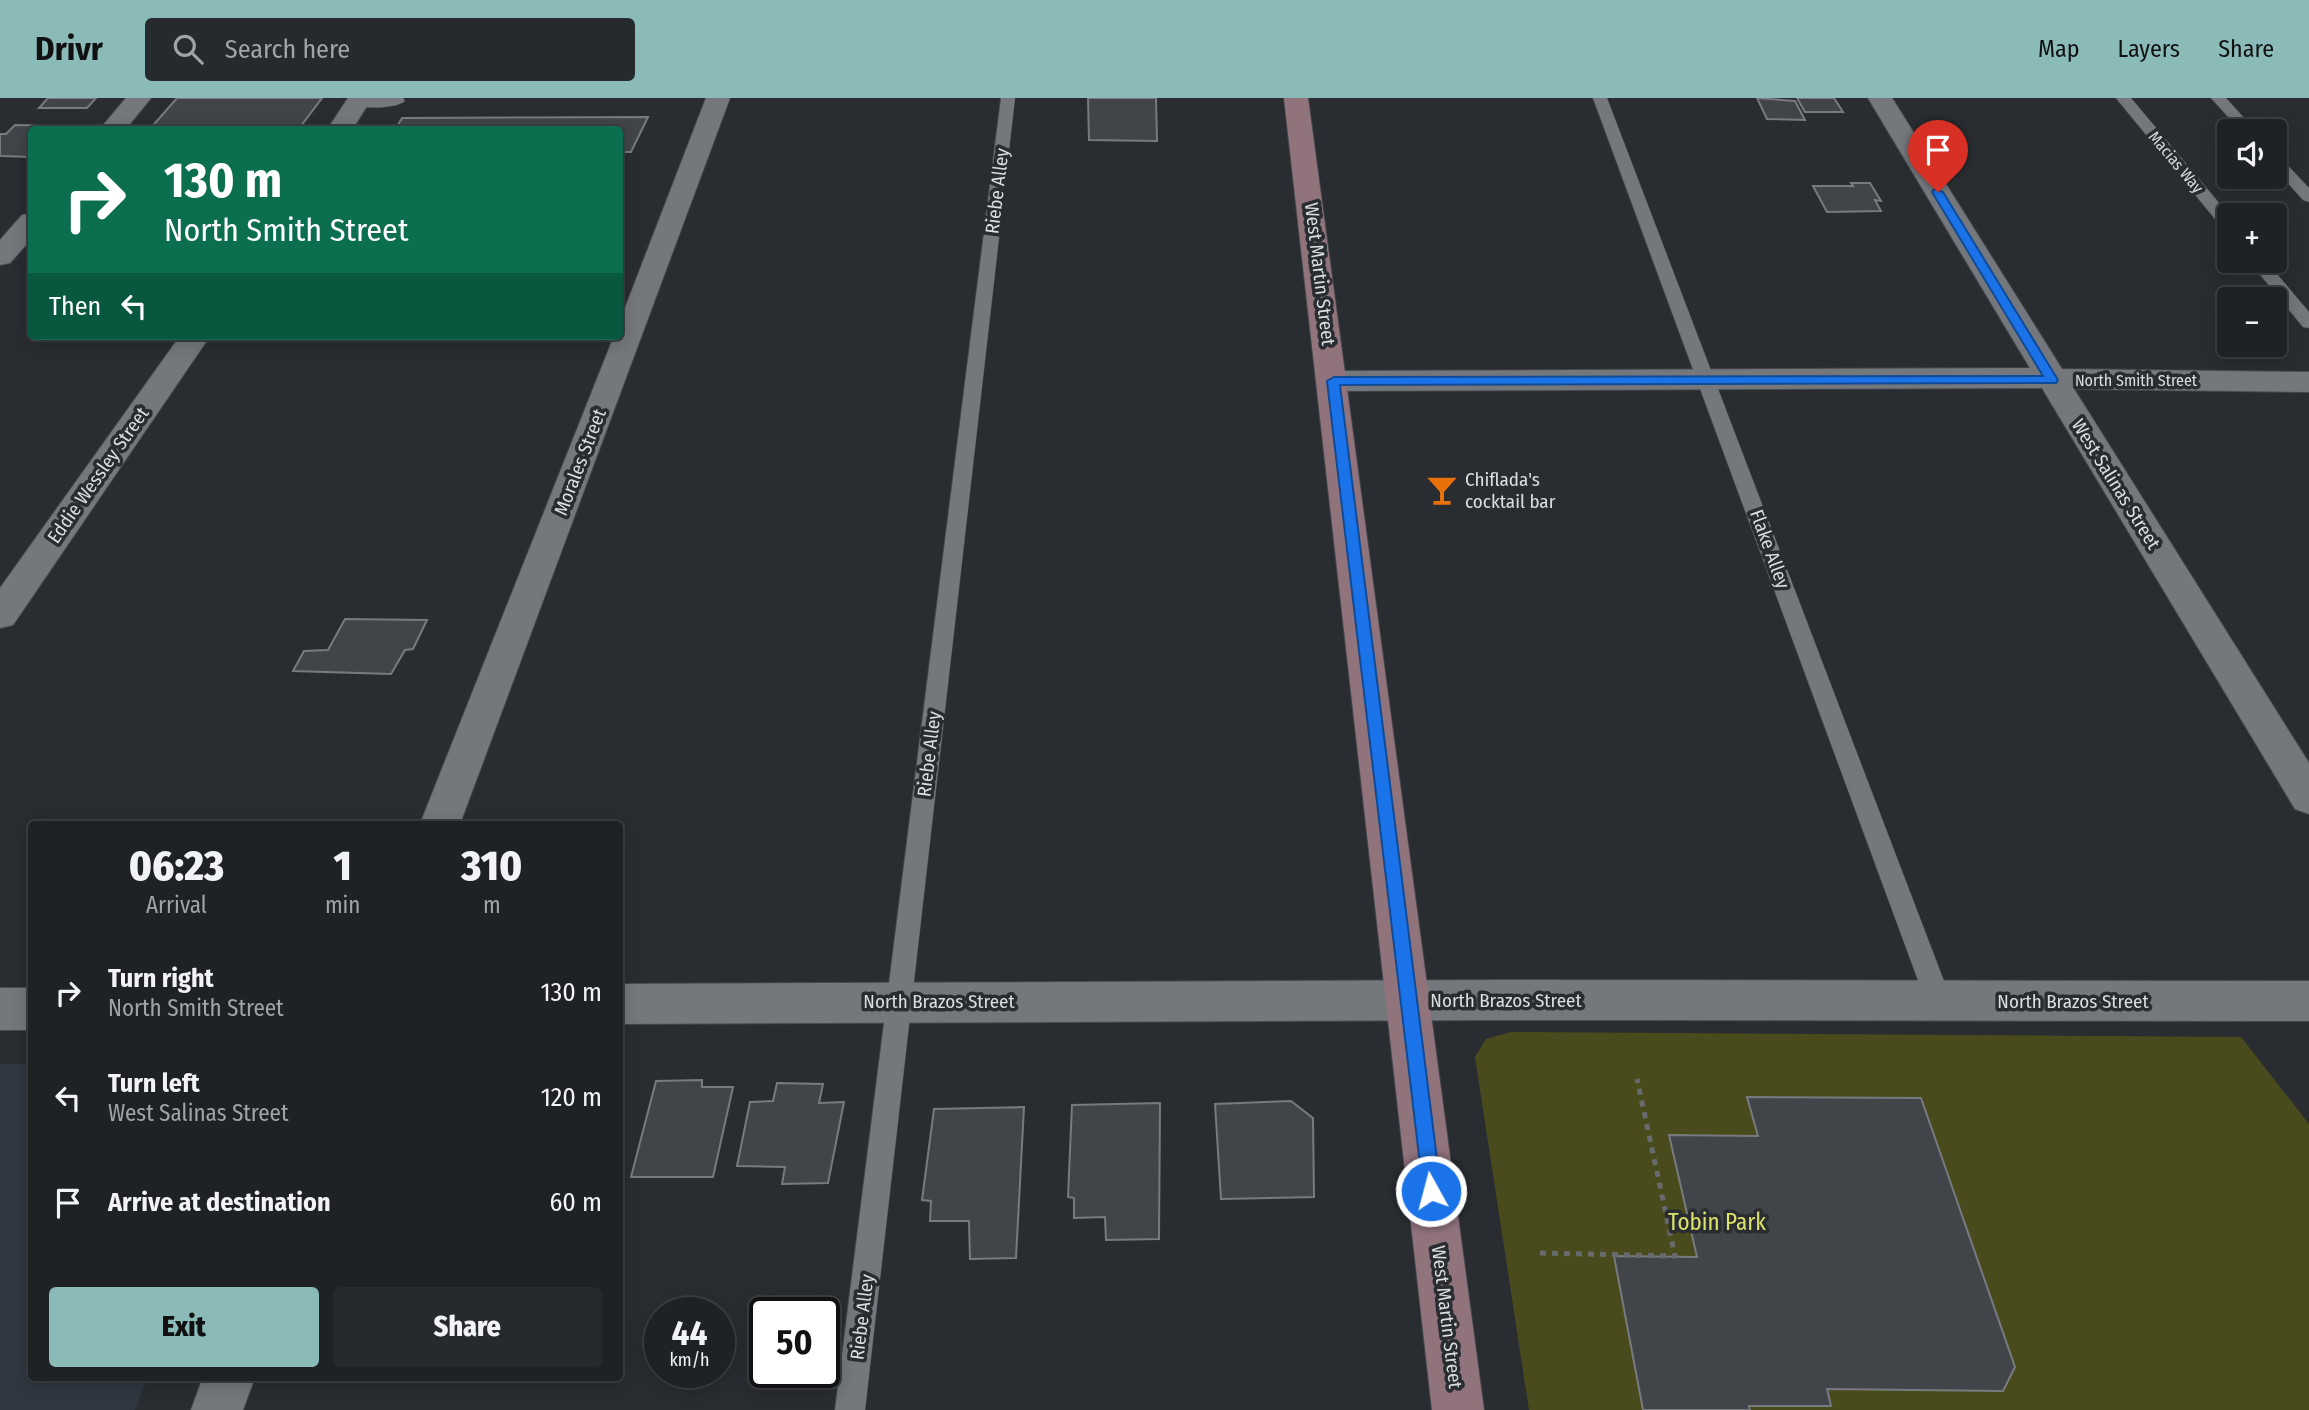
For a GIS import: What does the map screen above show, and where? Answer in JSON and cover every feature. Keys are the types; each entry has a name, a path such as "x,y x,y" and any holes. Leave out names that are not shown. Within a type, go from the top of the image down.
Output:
{"main road":[{"name":"West Martin Street","path":"1297,98 1334,381 1458,1410"}],"street":[{"path":"114,126 139,98"},
{"name":"Morales Street","path":"441,821 718,98"},
{"name":"West Salinas Street","path":"1880,98 2309,797"},
{"path":"342,126 359,100"},
{"path":"0,257 28,226"},
{"name":"Eddie Wessley Street","path":"0,615 192,340"},
{"name":"North Smith Street","path":"1334,381 2309,382"},
{"name":"North Brazos Street","path":"623,1004 1407,1000 2309,1001"},
{"path":"0,1009 28,1009"},
{"path":"217,1410 228,1381"}],"lane":[{"name":"Riebe Alley","path":"850,1410 1008,98"},
{"name":"Flake Alley","path":"1600,98 1939,1002"},
{"name":"Macias Way","path":"2123,98 2217,211"},
{"path":"2218,98 2238,119"},
{"path":"359,100 398,101"},
{"path":"2287,173 2309,197"},
{"path":"2267,273 2309,323"}],"path":[{"path":"1540,1253 1675,1256 1637,1079"}],"shaded area":[{"path":"0,1064 28,1064 28,1381 146,1381 135,1410 0,1410"}],"green space":[{"name":"Tobin Park","path":"1511,1032 2241,1037 2309,1124 2309,1410 1529,1410 1475,1057 1486,1039"}],"building":[{"path":"48,98 96,98 87,108 39,108"},
{"path":"177,98 322,98 301,126 152,126"},
{"path":"1088,98 1156,98 1157,141 1089,140"},
{"path":"1757,98 1795,101 1805,120 1767,119"},
{"path":"1797,98 1834,98 1843,112 1805,112"},
{"path":"648,117 631,152 623,152 623,126 397,126 402,118"},
{"path":"15,125 68,126 28,126 28,157 0,156 0,134 6,134"},
{"path":"1851,183 1870,183 1881,201 1875,200 1881,211 1827,212 1813,186 1853,186"},
{"path":"345,619 427,620 413,649 405,650 391,674 293,671 304,651 328,650"},
{"path":"702,1080 702,1087 733,1087 713,1177 631,1177 656,1081"},
{"path":"777,1083 823,1084 819,1103 844,1102 828,1183 782,1184 785,1167 737,1166 750,1102 773,1101"},
{"path":"1747,1097 1921,1098 2015,1367 2003,1391 1827,1389 1831,1406 1749,1406 1750,1410 1643,1410 1614,1256 1697,1257 1669,1135 1758,1136"},
{"path":"1291,1101 1313,1118 1314,1197 1221,1199 1215,1104"},
{"path":"1160,1103 1159,1239 1106,1240 1105,1217 1074,1218 1074,1198 1068,1197 1072,1105"},
{"path":"1024,1107 1016,1258 970,1259 969,1221 930,1221 931,1201 922,1200 934,1109"}],"place":[{"name":"Chiflada's cocktail bar","path":"1442,490"}],"route":[{"path":"1431,1191 1334,381 2052,380 1938,192"}]}
